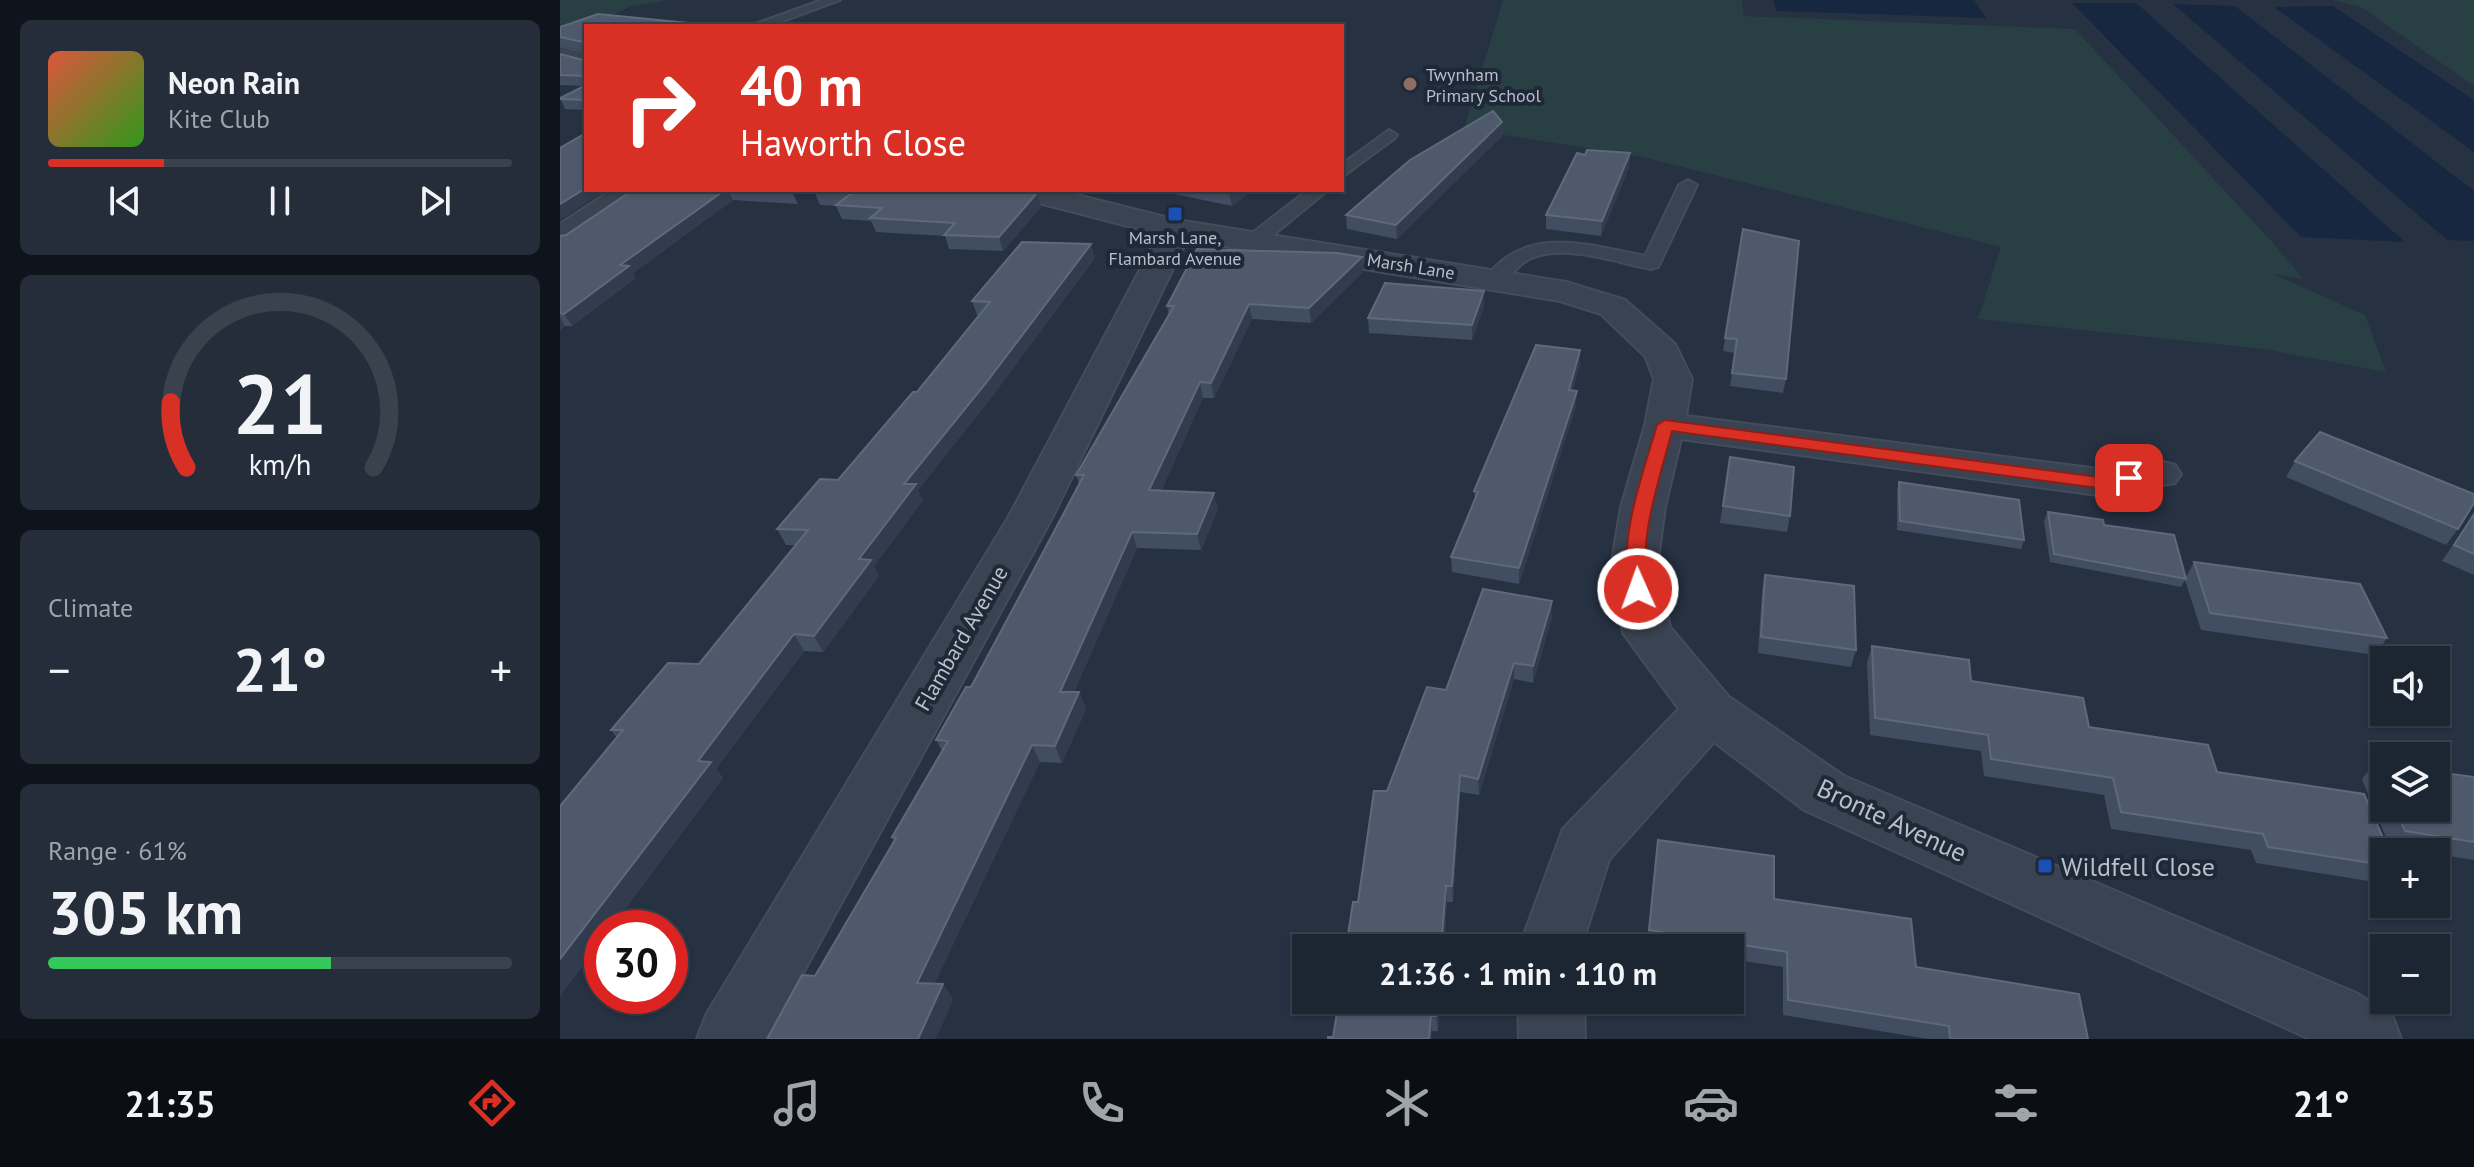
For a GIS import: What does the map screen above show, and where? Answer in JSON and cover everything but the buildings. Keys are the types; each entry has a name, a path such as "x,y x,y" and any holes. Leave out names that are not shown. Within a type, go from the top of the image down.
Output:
{"street":[{"path":"560,54 584,60"},
{"path":"560,238 629,192"},
{"name":"Marsh Lane","path":"1029,192 1177,229 1566,292 1613,307"},
{"name":"Flambard Avenue","path":"730,1039 1030,518 1177,229"},
{"name":"Bronte Avenue","path":"1613,307 1662,352 1673,379 1665,425 1643,507 1634,567 1647,633 1710,711 1824,793 2319,1009 2368,1039"},
{"path":"1665,425 2098,482 2160,474"},
{"path":"1555,934 1584,847 1710,711"},
{"path":"1551,1014 1552,1039"}],"lane":[{"path":"763,24 834,0"},
{"path":"1344,170 1389,135"},
{"path":"1494,280 1510,262 1533,251 1574,250 1651,263 1688,185"},
{"path":"1254,241 1316,192"}],"green space":[{"path":"560,0 668,0 630,7 593,24 584,24 584,28 560,39"},
{"path":"1503,0 1742,0 1744,16 2075,29 2303,279 2274,274 2365,315 2386,372 2263,349 1978,319 2001,247 1638,156 1464,129"},
{"path":"2333,0 2474,0 2474,86 2361,7"}],"water":[{"path":"1773,0 1974,0 1986,18 1776,11"},
{"path":"2072,3 2136,3 2405,242 2301,237"},
{"path":"2173,4 2235,6 2474,191 2474,241 2447,240"},
{"path":"2333,6 2474,100 2474,152 2274,7"}],"place":[{"name":"Twynham Primary School","path":"1410,84"},
{"name":"Marsh Lane, Flambard Avenue","path":"1175,214"},
{"name":"Wildfell Close","path":"2045,866"}],"route":[{"path":"1638,589 1634,567 1643,507 1665,425 2098,482 2129,478"}]}
